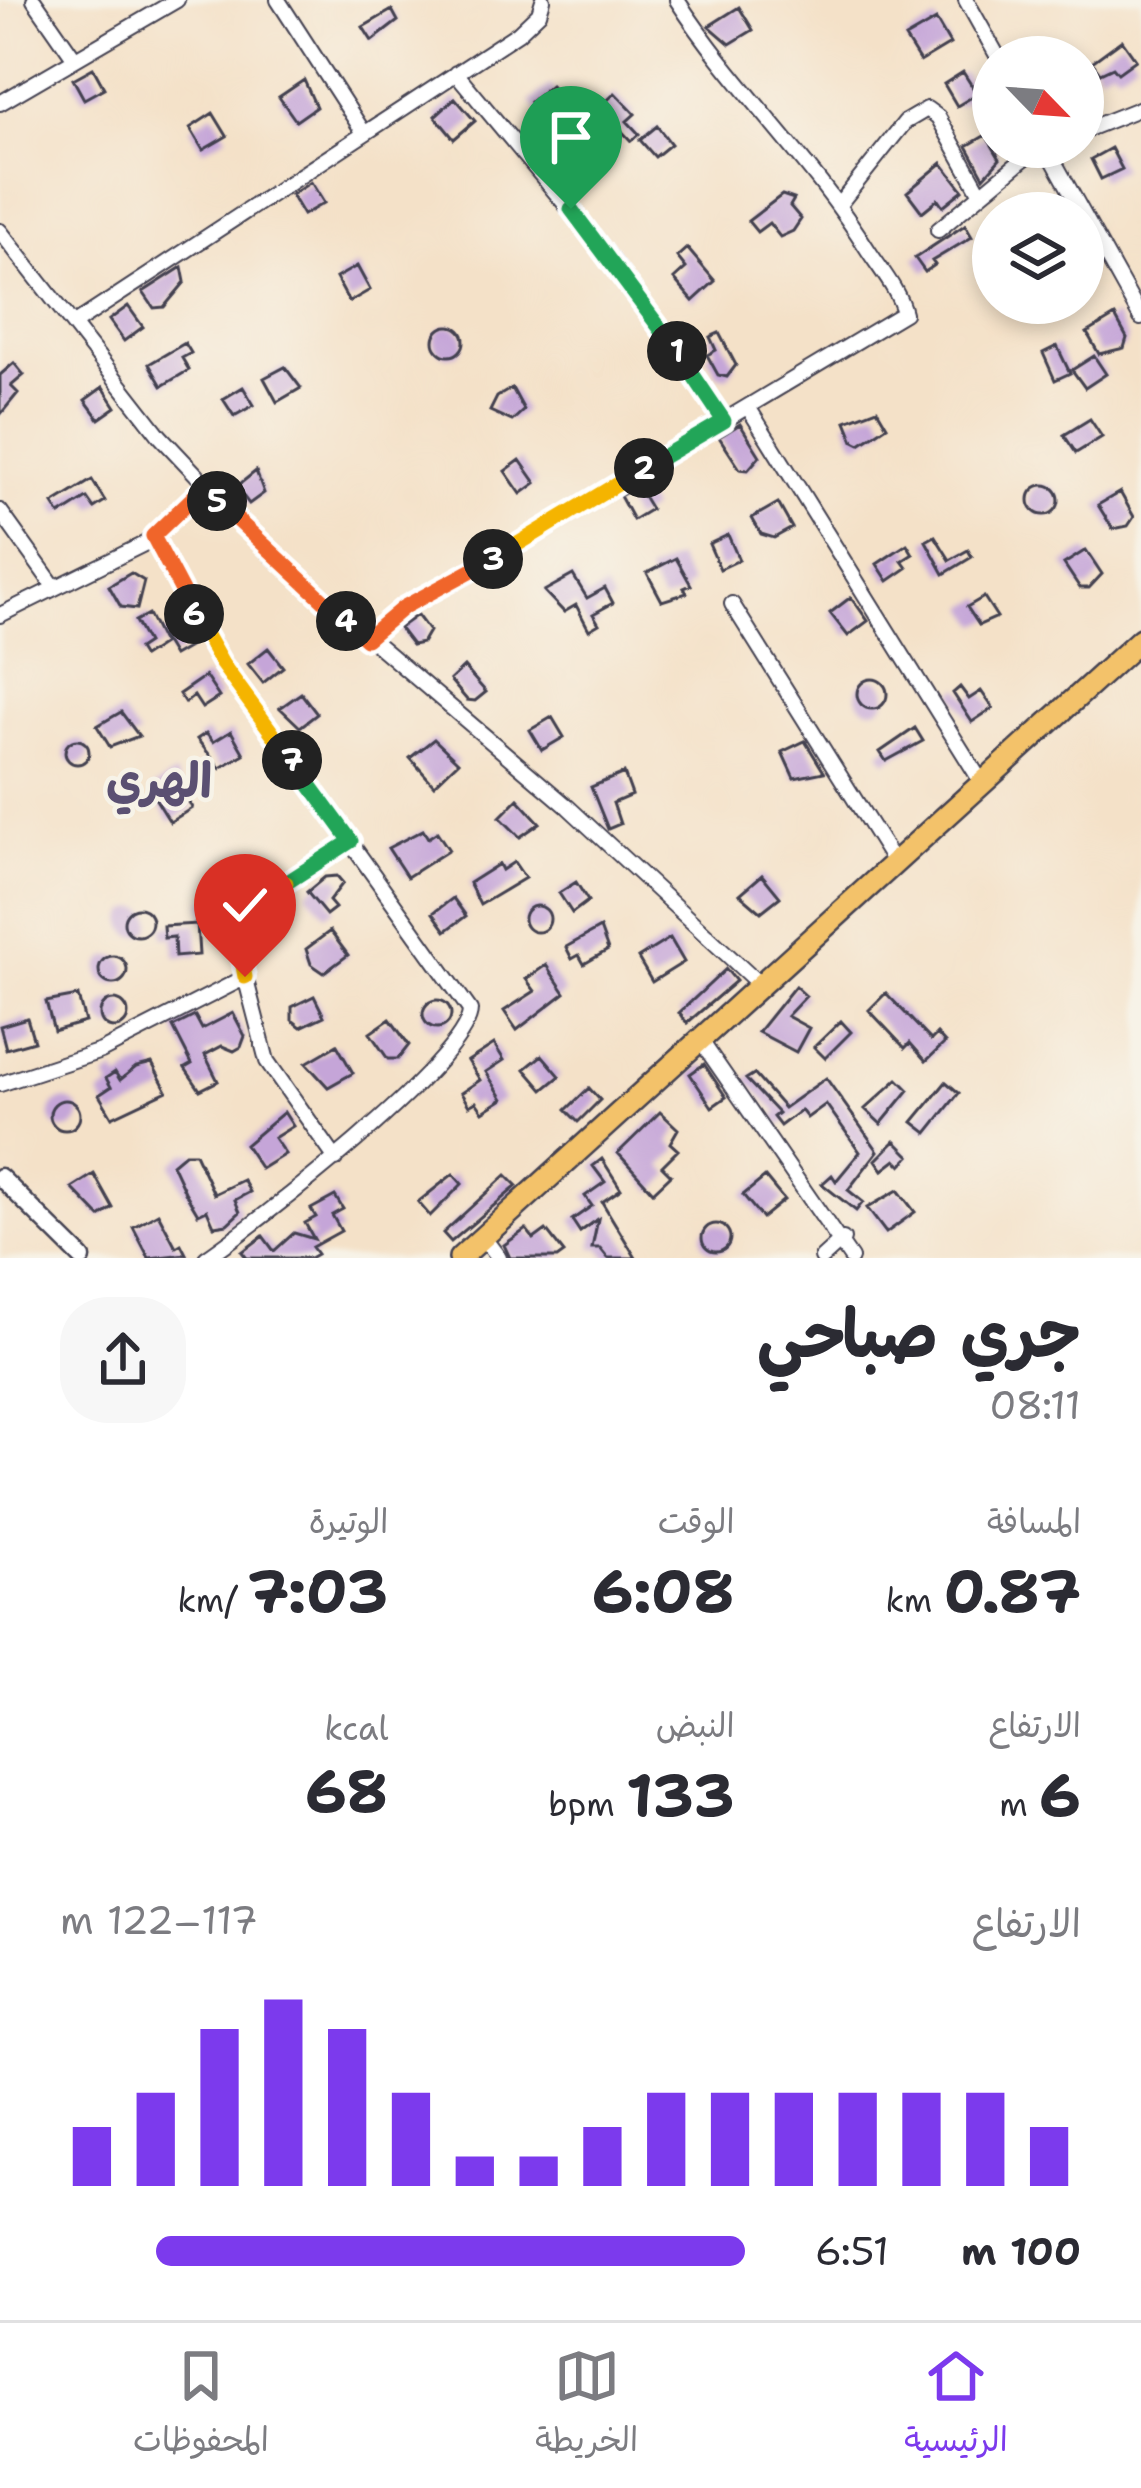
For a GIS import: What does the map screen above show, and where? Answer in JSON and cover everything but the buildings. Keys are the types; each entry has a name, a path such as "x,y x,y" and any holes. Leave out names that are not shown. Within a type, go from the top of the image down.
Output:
{"highway":[{"path":"460,1258 1141,639"}],"street":[{"path":"34,0 75,59"},
{"path":"0,103 177,0"},
{"path":"278,0 364,133"},
{"path":"74,324 528,25 543,0"},
{"path":"366,639 404,607 904,314 838,206 677,0"},
{"path":"966,0 986,36"},
{"path":"456,73 611,259 724,421"},
{"path":"1104,123 1141,108"},
{"path":"838,206 905,122 927,109 938,117 980,192"},
{"path":"984,192 1015,168"},
{"path":"1054,168 1141,318"},
{"path":"938,230 972,202"},
{"path":"0,231 204,487 366,639 568,807 759,985"},
{"path":"748,407 982,783"},
{"path":"0,615 52,585 116,560 153,536 204,487"},
{"path":"0,511 52,585"},
{"path":"153,536 222,664 462,995 470,1022 439,1060 336,1159 206,1258"},
{"path":"732,604 894,862"},
{"path":"336,1159 267,1060 233,930 238,917 351,841"},
{"path":"0,1084 101,1051 245,977"},
{"path":"700,1039 843,1239 851,1258"},
{"path":"0,1177 82,1258"},
{"path":"484,1238 499,1258"},
{"path":"822,1258 843,1239"}],"district":[{"name":"الهري","path":"159,780"}],"route":[{"path":"245,977 233,930 238,917 351,841 222,664 153,536 204,487 366,639 404,607 724,421 571,209"}]}
